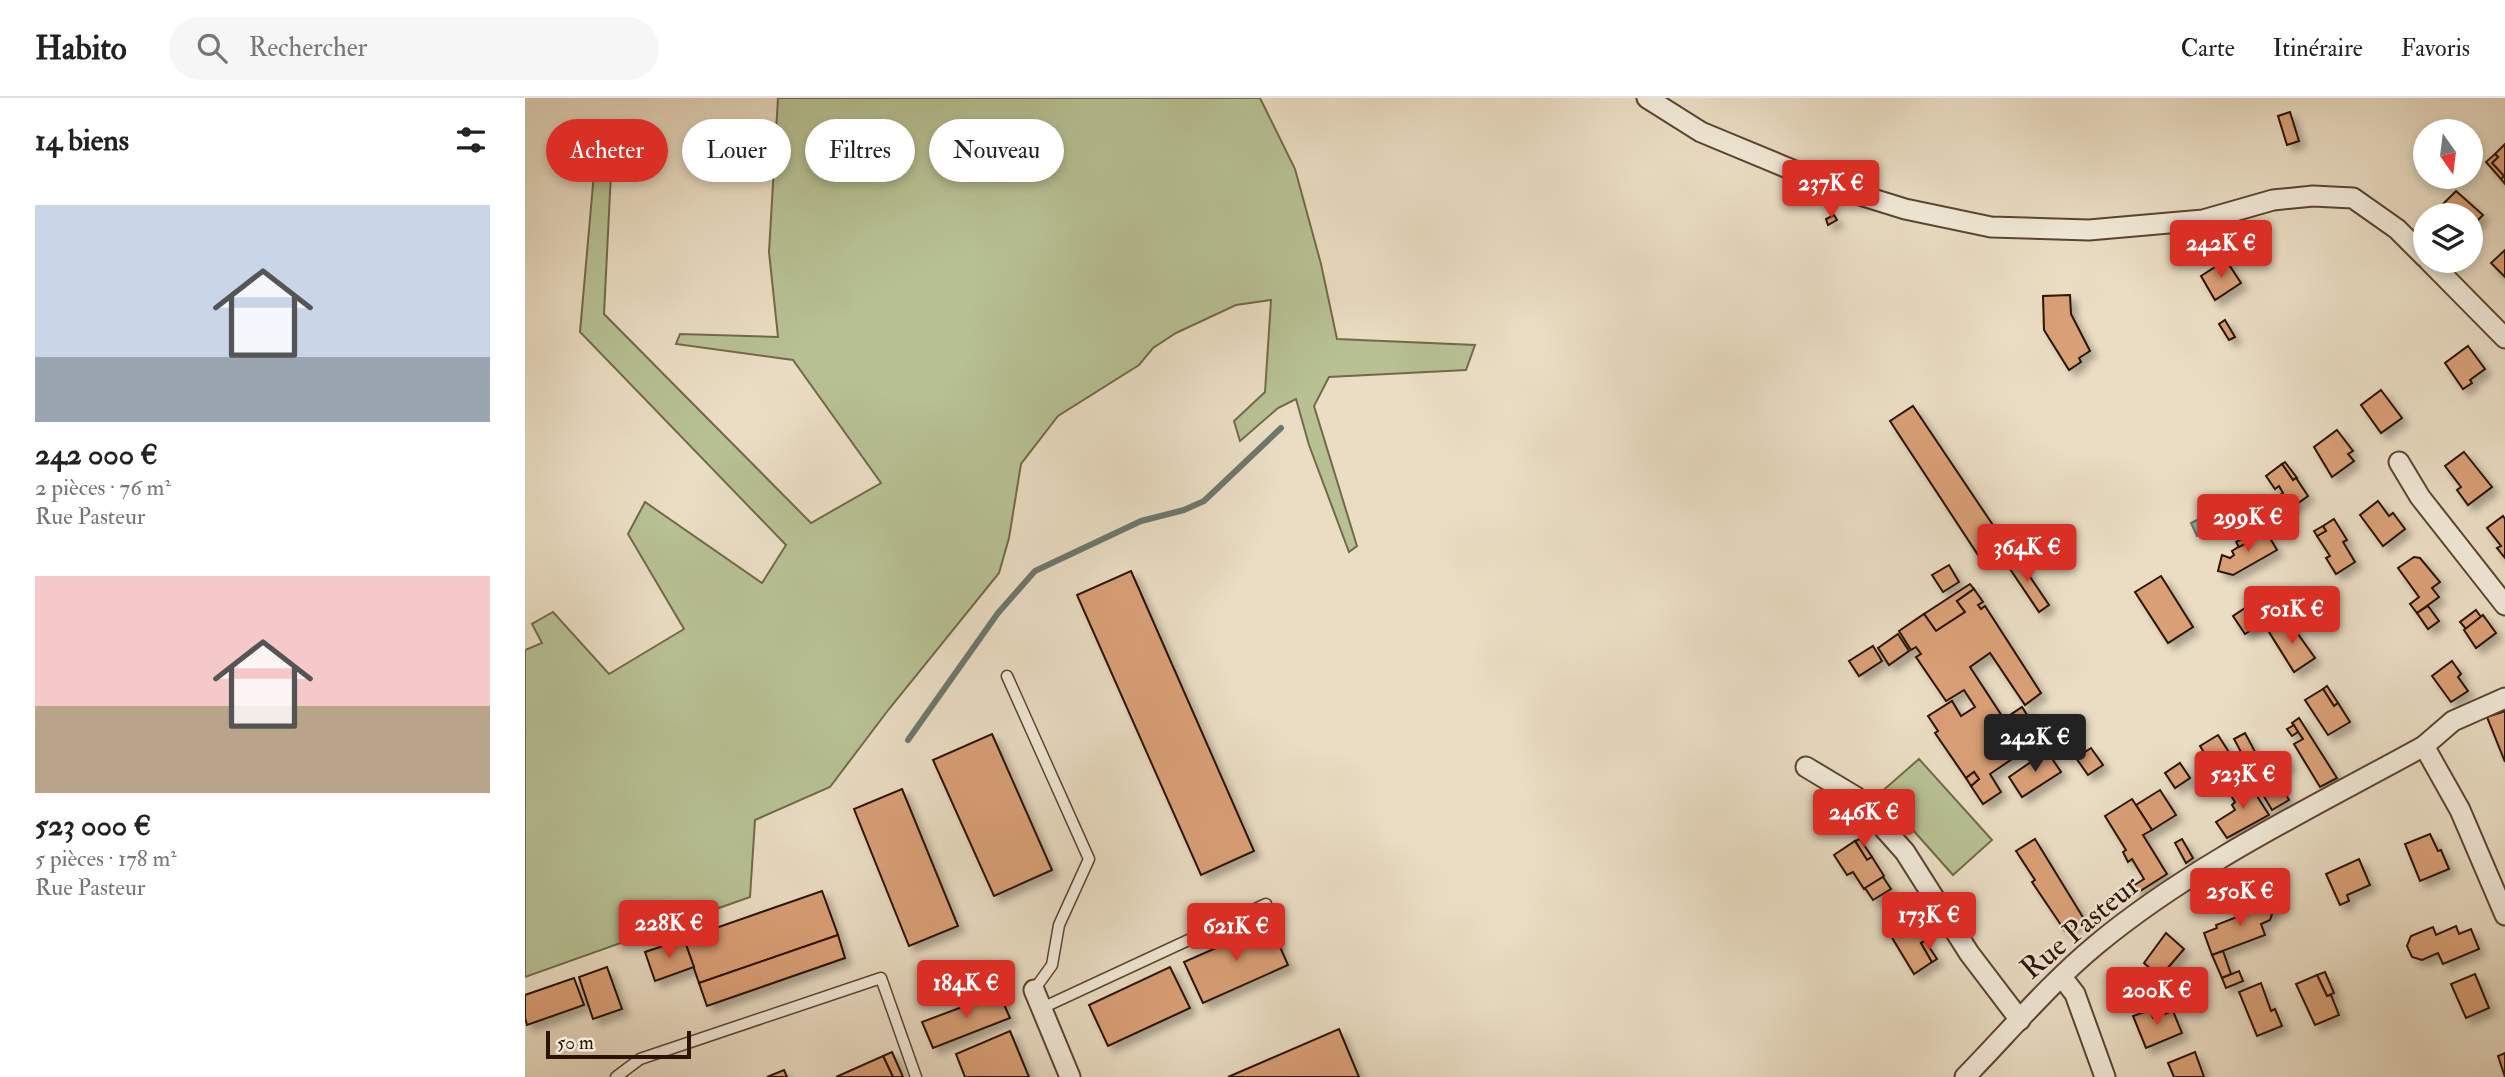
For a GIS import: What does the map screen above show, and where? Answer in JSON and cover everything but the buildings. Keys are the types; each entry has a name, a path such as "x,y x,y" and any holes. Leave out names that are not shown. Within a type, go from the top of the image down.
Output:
{"street":[{"path":"1647,98 1701,132 1831,186 1905,209 1991,227 2089,230 2203,220 2273,201 2313,196 2353,198 2397,229 2413,245"},
{"path":"2441,273 2505,338"},
{"path":"2399,462 2420,497 2505,605"},
{"name":"Rue Pasteur","path":"1965,1077 2062,977 2096,945 2144,908 2197,874 2424,746 2453,721 2505,698"},
{"path":"2424,746 2460,810 2505,915"},
{"path":"1806,767 1856,797 1905,852 1969,953 2020,1020"},
{"path":"2062,977 2075,994 2105,1077"},
{"path":"1034,990 1070,1077"}],"lane":[{"path":"1007,676 1089,859 1059,925 1052,965 1034,990"},
{"path":"1042,1008 1266,904"},
{"path":"616,1077 640,1059 881,978 916,1077"}],"green space":[{"path":"778,98 1260,98 1295,169 1321,264 1337,339 1475,345 1466,370 1329,377 1314,406 1357,546 1349,552 1309,445 1296,399 1278,408 1240,441 1234,421 1265,392 1271,300 1236,305 1176,333 1153,348 1139,365 1058,416 1021,464 1009,538 999,573 830,787 755,820 750,897 525,977 525,650 542,643 532,624 553,612 609,674 684,629 628,534 645,502 762,583 786,545 580,332 593,182 611,182 604,314 811,523 881,483 793,360 676,344 680,334 778,337 769,252 773,182 791,182 791,119 777,119"},
{"path":"1919,759 1992,840 1953,875 1880,793"}],"water":[{"path":"2217,510 2223,523 2197,536 2191,523"}],"waterway":[{"path":"908,740 998,613 1035,571 1141,521 1184,510 1204,501 1281,428"}]}
